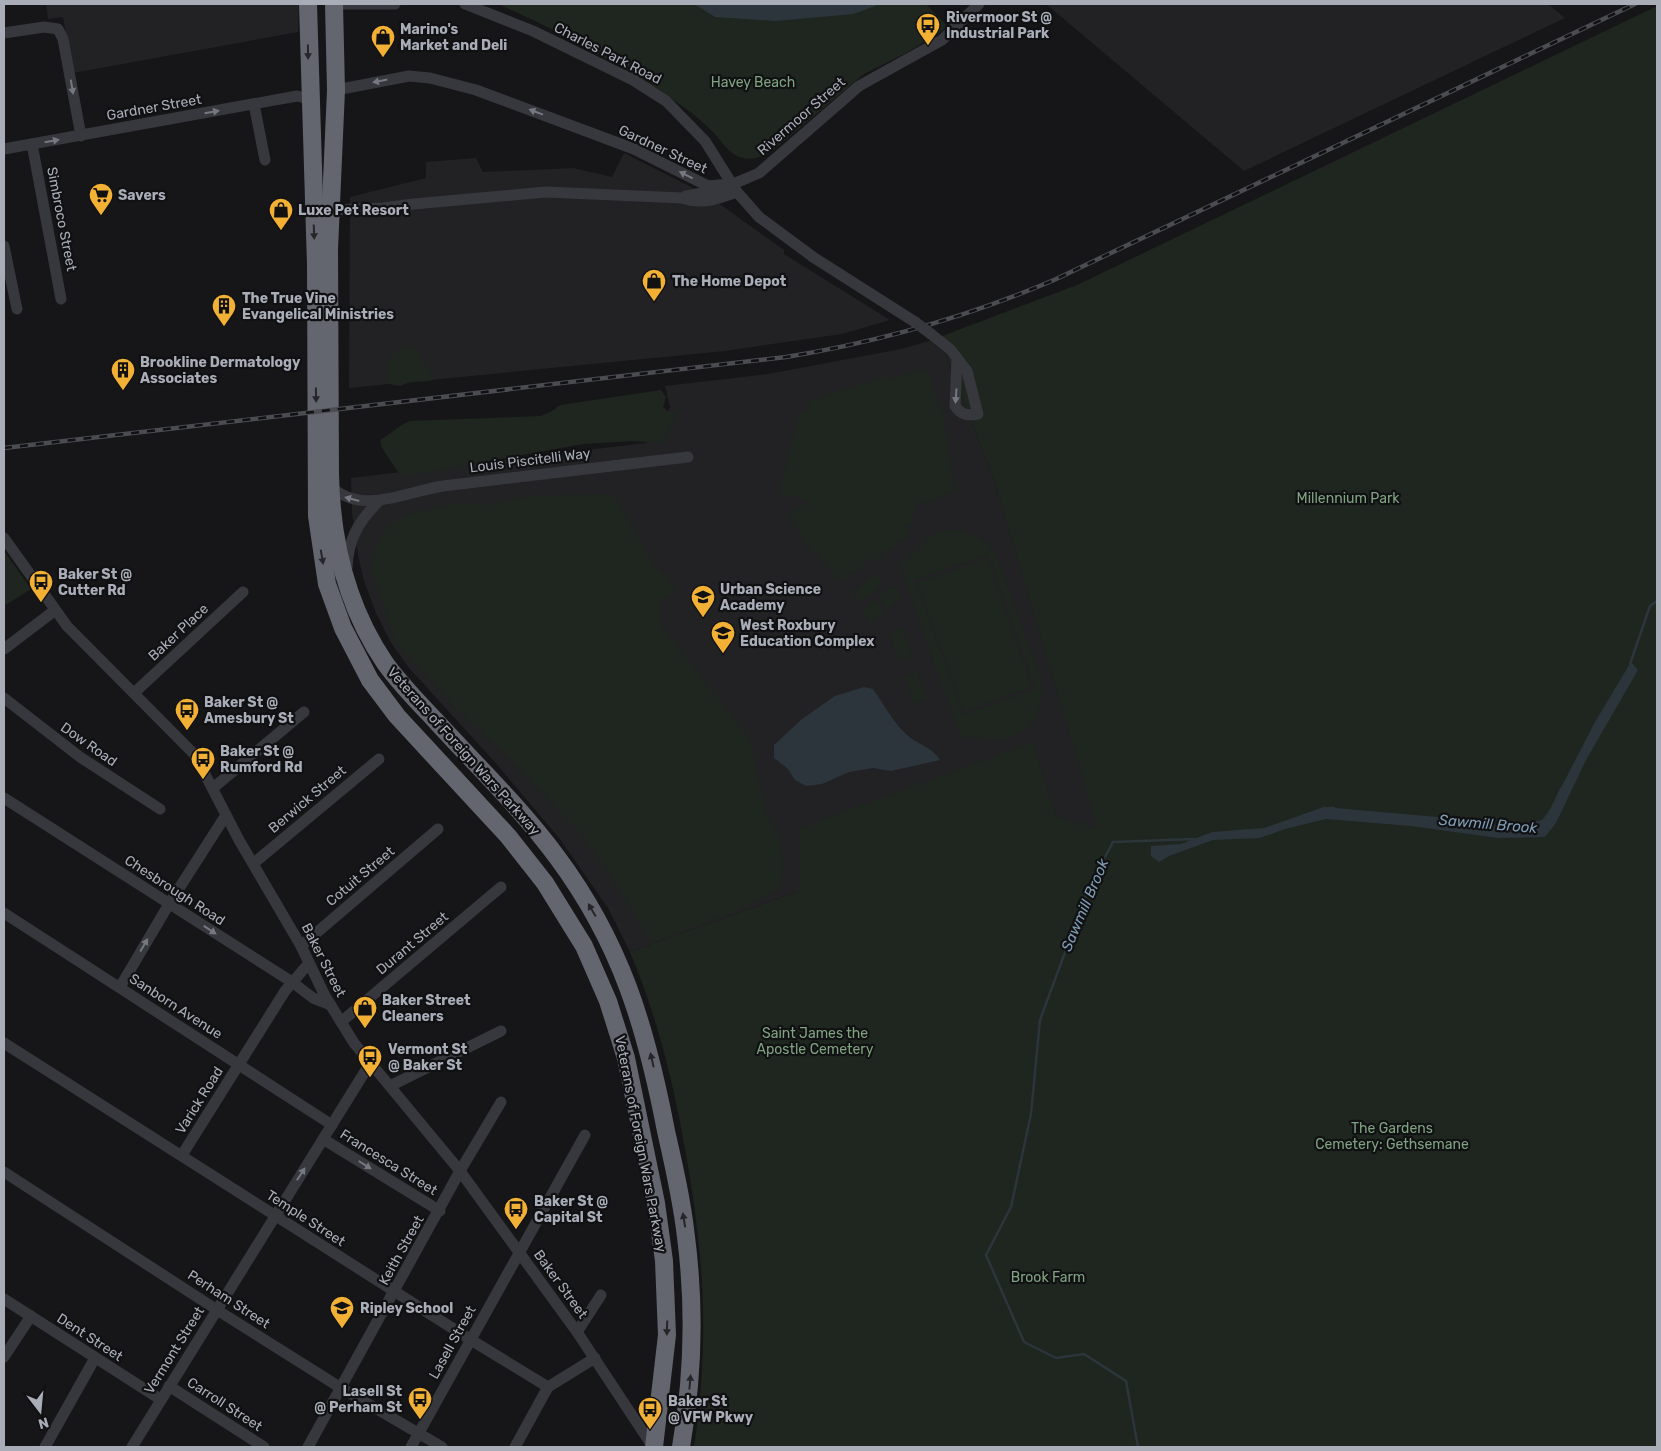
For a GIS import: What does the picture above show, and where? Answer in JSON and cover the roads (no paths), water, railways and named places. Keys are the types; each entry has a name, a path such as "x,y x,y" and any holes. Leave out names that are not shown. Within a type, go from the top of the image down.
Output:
{"highway":[{"name":"Veterans of Foreign Wars Parkway","path":"308,4 309,99 316,271 317,516 327,584 348,641 378,692 397,716 527,859 570,920 597,973 622,1043 654,1195 666,1276 666,1335 654,1447"},
{"name":"Veterans of Foreign Wars Parkway","path":"334,4 336,90 330,210 330,486 335,536 346,582 367,631 390,669 548,846 587,901 622,968 646,1038 681,1205 690,1264 692,1354 681,1447"},
{"path":"480,806 498,789"}],"street":[{"path":"339,4 395,4"},
{"name":"Charles Park Road","path":"465,4 533,31 633,80 666,100 705,140 734,188"},
{"name":"Rivermoor Street","path":"330,210 384,208 546,192 682,198 734,188 759,173 859,86 942,40 979,4"},
{"path":"4,33 53,27 58,29 63,39 81,136"},
{"name":"Gardner Street","path":"336,90 408,76 430,78 476,90 634,149 708,186 734,188"},
{"name":"Gardner Street","path":"4,150 297,96 309,99"},
{"path":"254,104 264,160"},
{"name":"Simbroco Street","path":"32,144 62,300"},
{"path":"734,188 760,217 813,257 931,334 951,350 957,359"},
{"path":"4,246 8,287 17,309"},
{"name":"Louis Piscitelli Way","path":"330,486 340,496 351,500 378,502 420,490 443,486 688,457"},
{"path":"346,582 348,549 353,534 366,514 378,502"},
{"name":"Baker Street","path":"4,538 54,611 79,640 195,755 214,788 226,815 301,946 331,1005 369,1065 390,1086 460,1171 577,1332 654,1447"},
{"name":"Baker Place","path":"134,693 243,592"},
{"path":"4,649 54,611"},
{"name":"Dow Road","path":"4,698 80,758 160,809"},
{"path":"214,788 304,712"},
{"name":"Berwick Street","path":"254,863 379,759"},
{"name":"Chesbrough Road","path":"4,798 292,982 313,998 331,1005"},
{"path":"120,987 169,904 226,815"},
{"name":"Cotuit Street","path":"301,946 438,829"},
{"name":"Durant Street","path":"341,1022 501,887"},
{"name":"Sanborn Avenue","path":"4,913 332,1125"},
{"name":"Varick Road","path":"182,1156 292,982 309,963"},
{"path":"390,1086 501,1031"},
{"name":"Temple Street","path":"4,1043 471,1340 548,1386"},
{"name":"Vermont Street","path":"132,1447 160,1399 369,1065"},
{"name":"Keith Street","path":"308,1447 440,1211 460,1171 501,1102"},
{"name":"Lasell Street","path":"411,1447 585,1135"},
{"name":"Francesca Street","path":"323,1139 440,1211"},
{"name":"Perham Street","path":"4,1172 341,1388 442,1447"},
{"path":"577,1332 601,1295"},
{"name":"Dent Street","path":"4,1299 160,1399"},
{"path":"4,1357 31,1316"},
{"path":"45,1447 94,1358"},
{"path":"515,1447 548,1386 595,1358"},
{"name":"Carroll Street","path":"169,1386 264,1447"}],"water":[{"path":"694,4 891,4 878,5 853,14 776,21 715,17"},
{"path":"1631,662 1638,670 1586,760 1556,823 1545,837 1498,838 1411,826 1326,819 1285,829 1260,838 1213,840 1169,856 1159,862 1151,856 1151,846 1181,844 1212,832 1264,828 1324,807 1449,818 1513,827 1542,820 1549,811 1595,722"},
{"path":"864,687 873,689 892,718 906,734 933,752 940,760 891,771 873,768 849,772 822,784 806,786 795,780 788,769 774,758 774,745 802,719 835,696"}],"waterway":[{"name":"Sawmill Brook","path":"1630,664 1650,606 1657,601"},
{"name":"Sawmill Brook","path":"1556,800 1561,789"},
{"name":"Sawmill Brook","path":"1322,809 1334,808"},
{"name":"Sawmill Brook","path":"1239,831 1251,831"},
{"name":"Sawmill Brook","path":"1138,1447 1126,1381 1084,1354 1056,1358 1024,1342 986,1255 1011,1207 1031,1114 1040,1020 1090,885 1113,842 1194,839"}],"railway":[{"path":"4,448 786,357 854,344 922,327 988,306 1054,280 1635,4"}],"place":[{"name":"Rivermoor St @ Industrial Park","path":"928,46"},
{"name":"Marino's Market and Deli","path":"383,58"},
{"name":"Savers","path":"101,216"},
{"name":"Luxe Pet Resort","path":"281,231"},
{"name":"The Home Depot","path":"654,302"},
{"name":"The True Vine Evangelical Ministries","path":"224,327"},
{"name":"Brookline Dermatology Associates","path":"123,391"},
{"name":"Baker St @ Cutter Rd","path":"41,603"},
{"name":"Urban Science Academy","path":"703,618"},
{"name":"West Roxbury Education Complex","path":"723,654"},
{"name":"Baker St @ Amesbury St","path":"187,731"},
{"name":"Baker St @ Rumford Rd","path":"203,780"},
{"name":"Baker Street Cleaners","path":"365,1029"},
{"name":"Vermont St @ Baker St","path":"370,1078"},
{"name":"Baker St @ Capital St","path":"516,1230"},
{"name":"Ripley School","path":"342,1329"},
{"name":"Lasell St @ Perham St","path":"420,1420"},
{"name":"Baker St @ VFW Pkwy","path":"650,1430"}],"park label":[{"name":"Havey Beach","path":"753,82"},
{"name":"Millennium Park","path":"1348,498"},
{"name":"Saint James the Apostle Cemetery","path":"815,1042"},
{"name":"The Gardens Cemetery: Gethsemane","path":"1392,1136"},
{"name":"Brook Farm","path":"1048,1277"}]}
